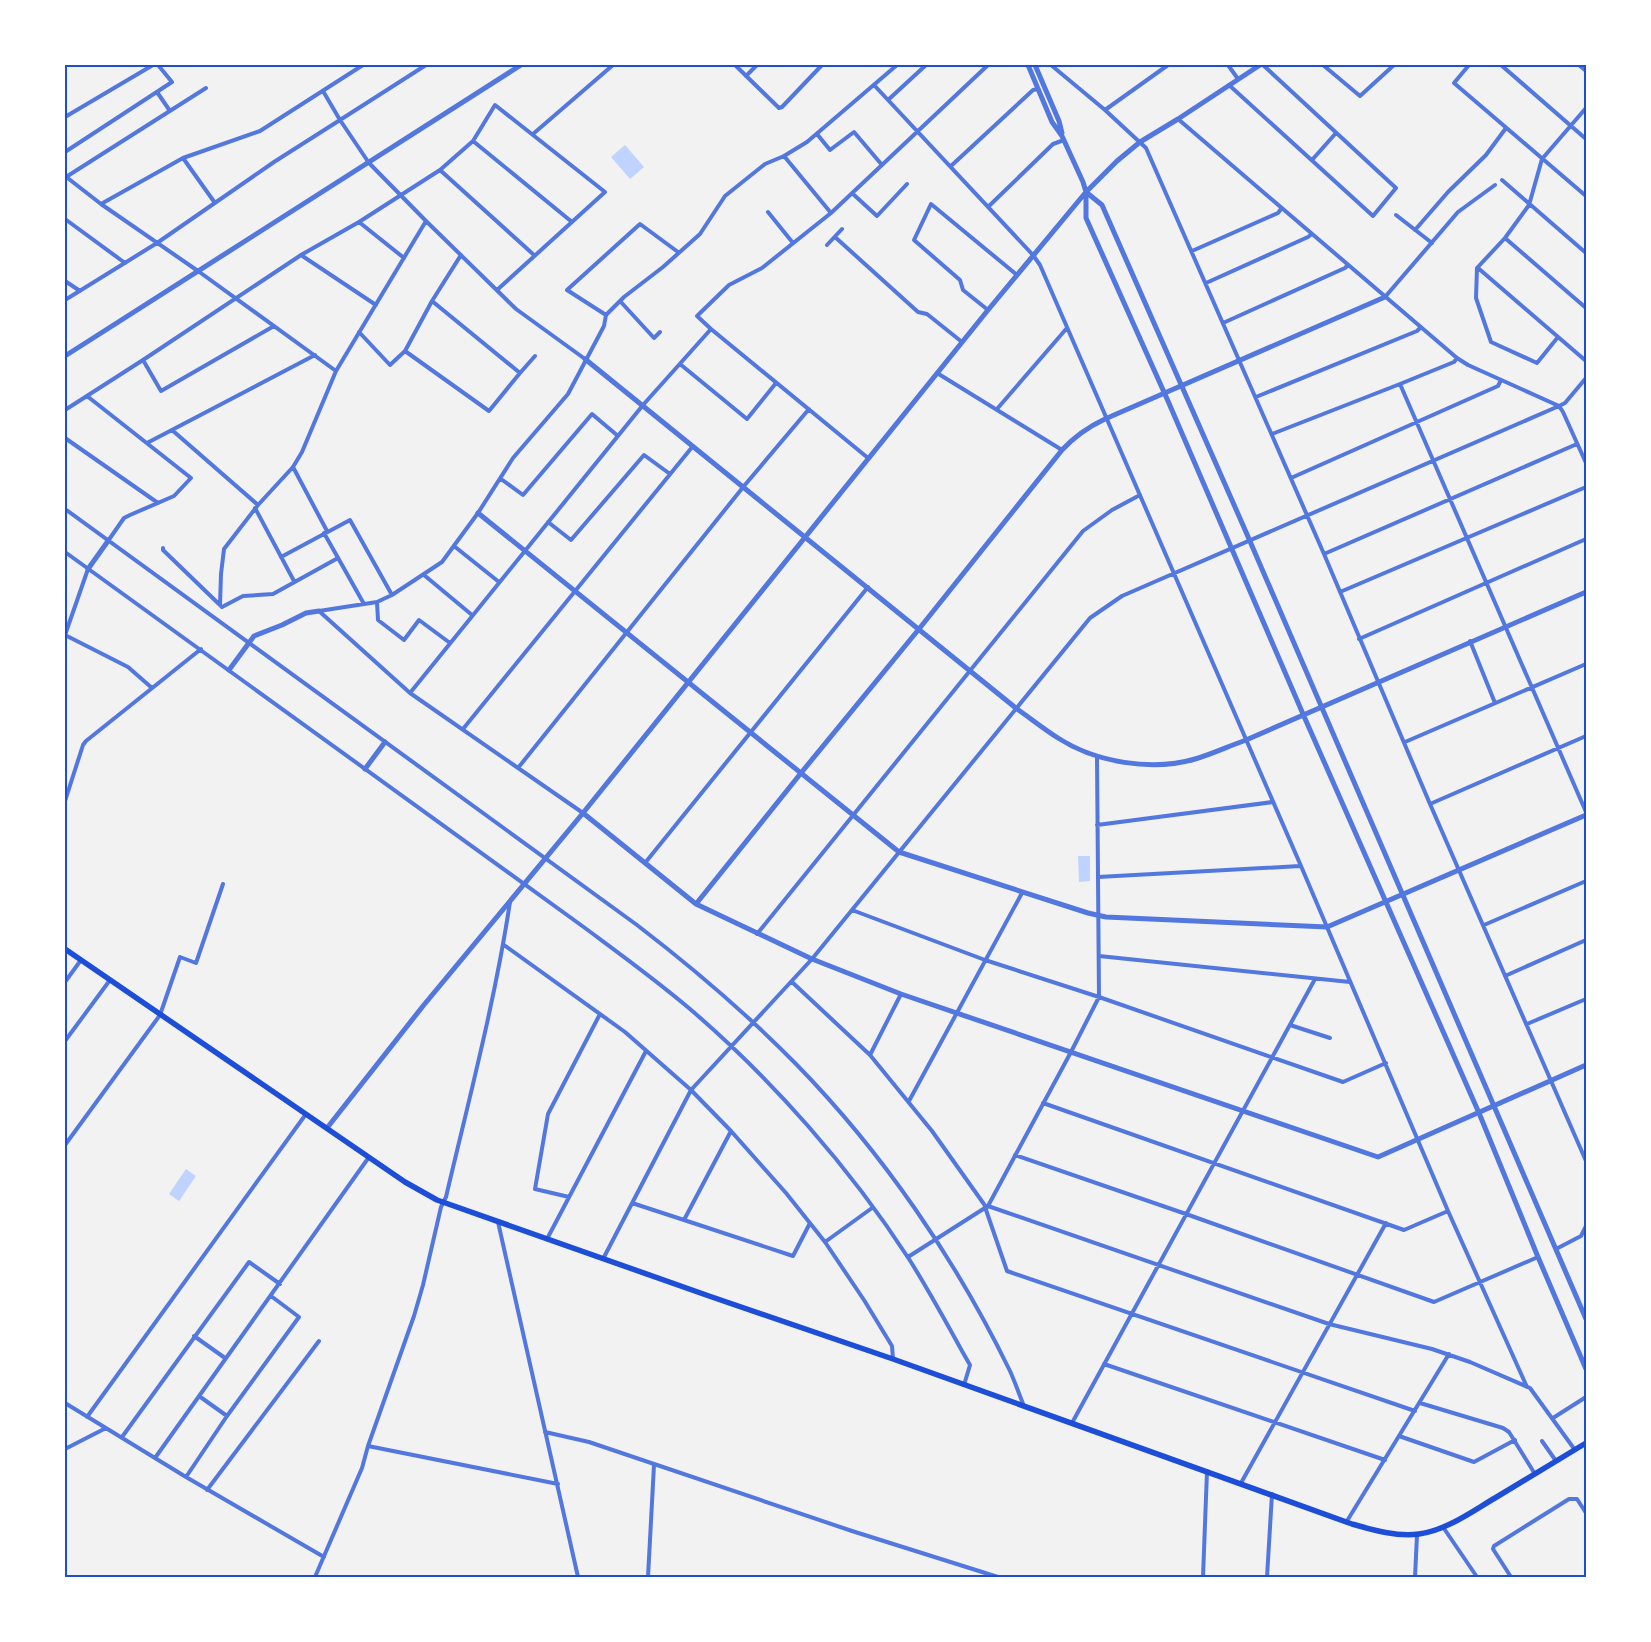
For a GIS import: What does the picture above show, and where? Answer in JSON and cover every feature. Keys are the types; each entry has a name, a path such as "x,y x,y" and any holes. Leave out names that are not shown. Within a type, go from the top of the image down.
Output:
{"main road":[{"path":"65,949 424,1194 603,1259 964,1384 1347,1522 1380,1531 1417,1535 1430,1532 1443,1527 1586,1443"}],"street":[{"path":"65,117 153,65"},
{"path":"65,152 172,82 158,65"},
{"path":"101,204 183,158 260,131 363,65"},
{"path":"65,300 157,243 274,162 426,65"},
{"path":"65,356 521,65"},
{"path":"533,134 613,65"},
{"path":"735,65 779,108 822,65"},
{"path":"746,76 757,65"},
{"path":"229,670 254,636 306,613 377,602 392,595 442,562 478,513 513,458 568,394 604,326 606,315 635,287 663,267 700,234 724,196 765,164 784,156 807,142 897,65"},
{"path":"888,100 926,65"},
{"path":"868,458 697,316 729,285 762,268 831,213 988,65"},
{"path":"1028,65 1052,122 1063,138"},
{"path":"1051,65 1105,110 1146,148 1240,360 1430,804 1586,1161"},
{"path":"1105,110 1168,65"},
{"path":"1228,65 1238,79"},
{"path":"327,1128 423,1006 583,812 988,310 1086,192 1116,161 1140,142 1178,119 1229,85 1238,79 1261,65 1396,188 1372,216 1229,85"},
{"path":"1323,65 1360,96 1394,65"},
{"path":"1469,65 1454,83 1586,196"},
{"path":"1501,65 1586,138"},
{"path":"1579,65 1586,71"},
{"path":"1037,67 1059,120 1063,138 1086,192 1086,218 1479,1113 1586,1369"},
{"path":"874,86 951,166 1040,265 1386,1063 1448,1211 1527,1387"},
{"path":"206,88 65,177 336,370"},
{"path":"951,166 1033,90 1038,88"},
{"path":"322,91 369,163 516,309 585,359 643,405 1017,709 1059,739 1097,757 1136,764 1164,764 1194,760 1246,740 1586,592"},
{"path":"157,92 170,111"},
{"path":"65,410 144,360 301,255 359,222 440,170 473,141 495,105 605,192 497,290"},
{"path":"1558,337 1537,363 1491,342 1476,298 1478,268 1505,238 1529,205 1542,159 1586,108"},
{"path":"1178,119 1457,358 1468,365 1559,406 1586,464"},
{"path":"1415,230 1448,192 1486,155 1506,128"},
{"path":"817,134 830,150 854,132 882,165"},
{"path":"1312,160 1336,133"},
{"path":"988,207 1053,144 1063,138"},
{"path":"473,141 572,222"},
{"path":"784,156 831,213"},
{"path":"183,158 216,202"},
{"path":"440,170 534,255"},
{"path":"1502,180 1586,253"},
{"path":"852,194 877,216 907,184"},
{"path":"696,904 800,773 1074,437 1086,428 1385,297 1458,212 1495,185"},
{"path":"1086,192 1102,205 1250,541 1320,707 1586,1319"},
{"path":"988,310 963,290 960,280 914,240 931,204 1017,275"},
{"path":"1192,251 1278,213 1281,209"},
{"path":"768,212 793,243"},
{"path":"1396,215 1432,243"},
{"path":"65,219 125,263"},
{"path":"213,616 220,606 224,549 257,506 293,467 306,445 336,370 426,221"},
{"path":"359,222 404,258"},
{"path":"606,315 567,290 640,224 678,252"},
{"path":"827,245 842,230"},
{"path":"1206,283 1312,234"},
{"path":"835,237 918,312 927,314 962,342"},
{"path":"1505,238 1586,308"},
{"path":"301,255 376,305"},
{"path":"359,332 390,365 405,351 432,301 461,255"},
{"path":"1222,323 1348,265"},
{"path":"1478,268 1586,361"},
{"path":"65,280 80,291"},
{"path":"432,301 520,373"},
{"path":"620,301 654,338 660,332"},
{"path":"144,360 161,392 274,326"},
{"path":"997,409 1067,328"},
{"path":"1256,397 1417,331 1420,328"},
{"path":"410,693 643,405 711,329"},
{"path":"405,351 488,411 536,356"},
{"path":"147,442 315,355"},
{"path":"1272,434 1454,362 1457,358"},
{"path":"680,364 748,419 776,382"},
{"path":"937,373 1062,450"},
{"path":"603,1259 690,1090 812,959 1090,618 1122,596 1559,406 1565,403 1586,378"},
{"path":"1291,478 1498,386 1501,380"},
{"path":"478,513 900,852 1099,915 1327,927 1586,814 1400,384"},
{"path":"86,396 191,478 174,496 124,518 88,569 65,636 128,668 152,688"},
{"path":"518,768 744,486 809,409"},
{"path":"501,479 523,495 592,414 618,436"},
{"path":"172,430 257,506 294,582"},
{"path":"65,438 158,503"},
{"path":"1324,554 1577,444"},
{"path":"463,729 574,590 693,446"},
{"path":"548,522 571,540 644,455 670,474"},
{"path":"293,467 338,558 364,604"},
{"path":"1340,592 1586,487"},
{"path":"757,934 1083,531 1112,510 1140,495"},
{"path":"65,509 545,858 679,958 754,1023 798,1065 844,1116 936,1239 990,1332 1011,1373 1024,1406"},
{"path":"281,557 350,520 392,595"},
{"path":"1359,639 1586,539"},
{"path":"454,546 499,582"},
{"path":"163,548 220,606"},
{"path":"65,552 201,649 651,978 691,1010 731,1047 812,1132 857,1186 908,1258 970,1365 964,1384"},
{"path":"220,606 222,607 243,596 273,594 338,558"},
{"path":"424,575 472,615"},
{"path":"644,863 868,587"},
{"path":"377,602 378,620 404,640 419,620 450,643"},
{"path":"319,611 410,693 583,812 696,904 812,959 901,994 1378,1157 1586,1065"},
{"path":"1470,641 1495,703"},
{"path":"65,801 86,740 201,649"},
{"path":"1405,742 1586,664"},
{"path":"1430,804 1586,736"},
{"path":"365,769 385,742"},
{"path":"908,1258 986,1207 1099,997 1097,757"},
{"path":"1097,825 1272,802"},
{"path":"1098,877 1300,866"},
{"path":"1484,925 1586,881"},
{"path":"65,1145 160,1015 180,957 196,963 223,884"},
{"path":"909,1101 1022,892"},
{"path":"315,1577 362,1468 423,1285 466,1112 504,945 510,901"},
{"path":"852,910 986,960 1099,997 1343,1082 1386,1063"},
{"path":"1505,976 1586,940"},
{"path":"504,945 600,1014 646,1051 690,1090 731,1131 786,1193 825,1242 892,1346 892,1359"},
{"path":"1099,956 1350,982"},
{"path":"65,982 81,960"},
{"path":"1072,1423 1315,979"},
{"path":"65,1041 110,980"},
{"path":"792,982 870,1055 909,1101 986,1207 1007,1271 1415,1411"},
{"path":"870,1055 901,994"},
{"path":"1527,1024 1586,999"},
{"path":"569,1197 535,1189 546,1123 548,1114 600,1014"},
{"path":"1290,1025 1330,1038"},
{"path":"547,1239 646,1051"},
{"path":"1043,1103 1404,1230 1448,1211"},
{"path":"88,1417 306,1114"},
{"path":"684,1220 731,1131"},
{"path":"1015,1155 1434,1302 1538,1257"},
{"path":"155,1458 369,1157"},
{"path":"632,1203 793,1256 810,1223"},
{"path":"986,1207 1158,1264 1329,1324 1448,1354 1530,1388 1575,1450"},
{"path":"825,1242 872,1208"},
{"path":"498,1222 578,1577"},
{"path":"1241,1483 1386,1223"},
{"path":"1556,1249 1581,1236 1586,1226"},
{"path":"1581,1236 1586,1240"},
{"path":"122,1437 248,1262 280,1284"},
{"path":"186,1477 227,1416 299,1317 271,1296"},
{"path":"194,1336 225,1358"},
{"path":"207,1490 319,1341"},
{"path":"1347,1522 1448,1354"},
{"path":"1104,1364 1385,1460"},
{"path":"199,1396 227,1416"},
{"path":"1552,1418 1586,1397"},
{"path":"65,1403 207,1490 324,1557"},
{"path":"1420,1403 1503,1428 1515,1440 1535,1474"},
{"path":"65,1449 106,1428"},
{"path":"545,1432 588,1442 852,1531 998,1577"},
{"path":"1399,1436 1474,1462 1515,1440"},
{"path":"1542,1441 1556,1461"},
{"path":"368,1446 558,1484"},
{"path":"648,1577 654,1465"},
{"path":"1203,1577 1207,1471"},
{"path":"1267,1577 1272,1494"},
{"path":"1511,1577 1493,1550 1494,1546 1569,1499 1577,1499 1586,1514"},
{"path":"1443,1527 1477,1577"},
{"path":"1415,1577 1417,1535"}],"water":[{"path":"625,145 644,167 630,179 611,157"},
{"path":"1078,856 1090,856 1090,881 1079,882"},
{"path":"186,1169 196,1176 179,1201 169,1194"}]}
